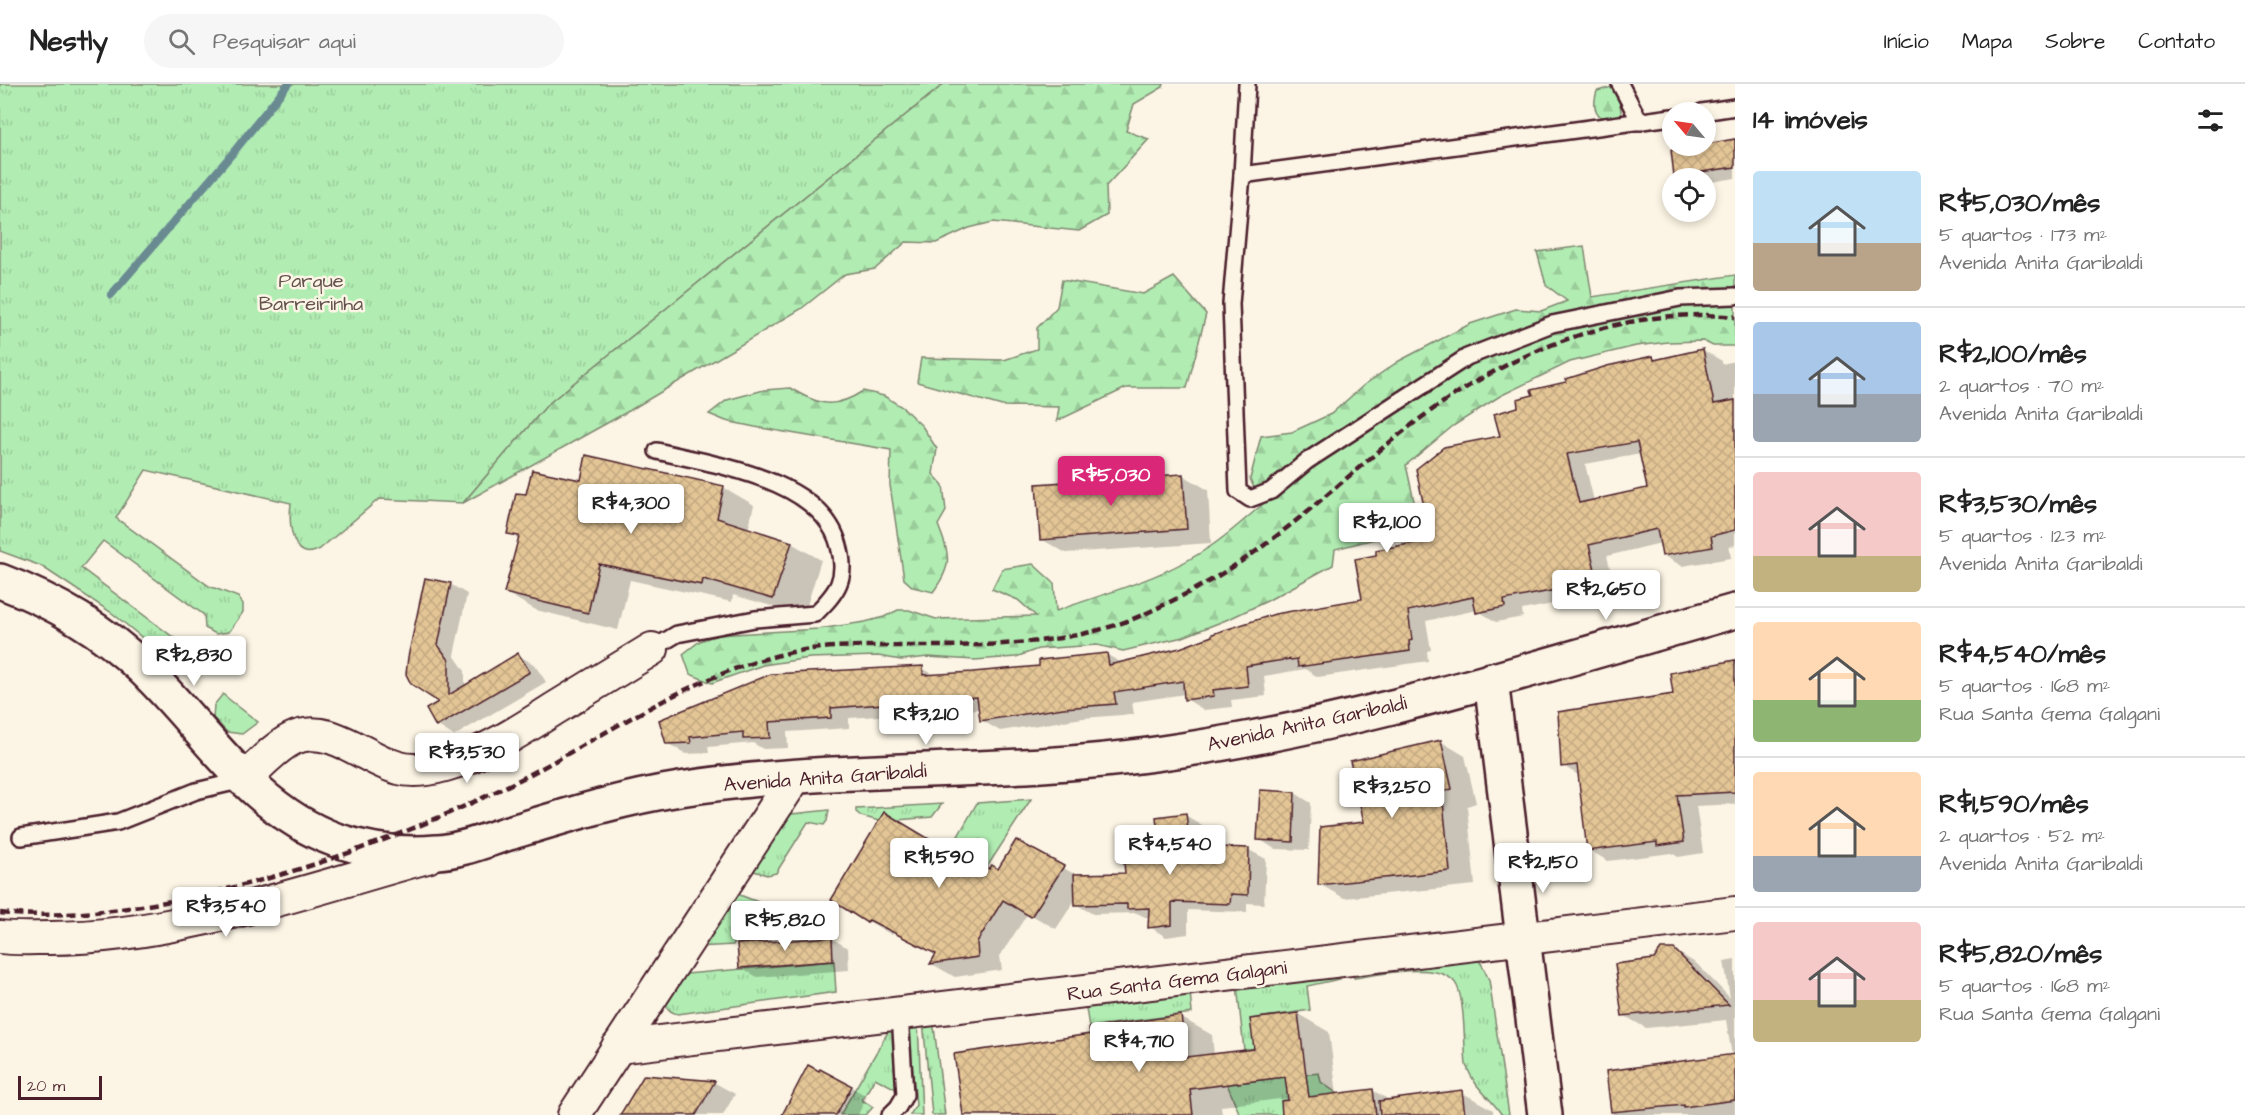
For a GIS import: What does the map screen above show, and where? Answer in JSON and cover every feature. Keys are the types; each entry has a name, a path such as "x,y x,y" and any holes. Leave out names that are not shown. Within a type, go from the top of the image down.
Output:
{"main road":[{"name":"Avenida Anita Garibaldi","path":"0,581 56,605 85,622 139,664 243,780 285,814 333,839 364,849 399,853 442,852 637,797 681,789 795,777 1051,765 1154,754 1298,729 1491,680 1735,611"},
{"path":"1491,680 1545,1115"}],"street":[{"path":"243,780 281,746 294,738 310,735 338,740 400,769 420,770 443,766 469,757 507,738 651,649"},
{"path":"574,1115 795,777"},
{"path":"0,937 70,938 132,933 257,904 442,852"},
{"name":"Rua Santa Gema Galgani","path":"618,1047 1735,913"}],"lane":[{"path":"1247,84 1231,304 1238,491 1250,499 1271,491 1307,461 1467,357 1552,324 1680,297 1735,296"},
{"path":"1620,84 1640,122"},
{"path":"1716,110 1735,107"},
{"path":"1242,175 1662,119"},
{"path":"651,649 677,634 755,620 815,614 836,593 844,564 836,533 813,505 767,479 657,451"},
{"path":"21,837 118,822 196,791 243,780"},
{"path":"890,1115 898,1107 904,1095 900,1014"}],"green space":[{"name":"Parque Barreirinha","path":"0,84 944,84 548,404 463,503 379,499 320,549 310,552 303,551 297,546 291,529 291,503 146,470 116,518 209,586 238,597 243,604 243,612 229,632 216,634 205,628 204,615 103,541 81,568 181,643 193,643 204,648 203,664 188,671 177,666 112,613 41,566 0,551"},
{"path":"944,84 1164,84 1163,87 1134,104 1126,131 1149,139 1106,186 1107,215 1079,231 993,222 969,228 936,243 906,242 875,269 845,274 801,309 627,412 463,503 548,404"},
{"path":"1612,87 1619,98 1622,118 1607,121 1597,112 1595,100 1597,91"},
{"path":"1584,246 1592,297 1735,275 1735,346 1713,346 1703,341 1636,346 1570,362 1500,396 1453,426 1406,465 1416,510 1382,537 1335,549 1333,565 1267,601 1183,637 1123,651 1097,645 1038,649 1016,657 974,660 928,657 901,660 878,656 810,658 763,665 712,683 690,674 683,654 700,641 717,635 819,629 865,622 898,610 909,610 936,619 1036,616 1018,600 992,589 1002,569 1033,564 1054,583 1056,611 1175,567 1218,541 1262,505 1250,479 1261,436 1292,432 1331,414 1364,385 1399,361 1470,324 1516,309 1541,311 1567,301 1546,285 1537,252"},
{"path":"1174,277 1206,314 1187,388 1126,388 1057,421 1059,407 1002,406 917,382 921,358 1004,360 1037,349 1037,328 1057,307 1062,280 1143,294"},
{"path":"790,388 809,398 826,403 843,401 863,391 884,396 902,407 922,426 937,449 933,474 943,485 946,511 938,525 947,553 947,567 933,592 913,587 904,579 890,485 891,450 755,427 726,421 709,414 727,400 764,390"},
{"path":"223,694 258,722 242,734 227,732 213,718 214,705"},
{"path":"1031,799 987,867 953,845 977,803"},
{"path":"942,804 932,817 897,820 885,812 879,821 861,816 856,812 856,809"},
{"path":"829,810 824,825 808,822 776,873 767,875 747,869 782,815"},
{"path":"732,892 758,902 733,945 698,947"},
{"path":"1477,958 1489,980 1509,1115 1502,1115 1478,1087 1466,1065 1462,1002 1457,986 1450,978 1439,973 1410,971 1354,978 1352,972"},
{"path":"834,961 836,992 678,1014 668,1009 664,998 679,977 686,974"},
{"path":"1340,973 1340,979 1307,986 1310,1010 1251,1019 1255,1048 1244,1050 1237,985"},
{"path":"1189,981 1192,1013 1089,1027 1084,996"},
{"path":"933,1019 945,1115 932,1115 923,1021"},
{"path":"918,1022 922,1115 910,1115 916,1105 908,1023"},
{"path":"892,1025 896,1089 875,1078 862,1100 873,1107 866,1115 840,1115"},
{"path":"1319,1073 1321,1082 1338,1094 1289,1115 1240,1115 1227,1084"}],"building":[{"path":"1735,139 1735,167 1716,170 1716,168 1673,168 1672,156 1716,156 1716,142"},
{"path":"1703,349 1714,404 1735,400 1735,530 1711,536 1713,547 1662,556 1657,529 1589,545 1598,582 1556,592 1556,590 1504,600 1505,607 1476,613 1473,597 1408,611 1412,640 1409,641 1410,651 1298,667 1297,659 1246,666 1248,686 1213,690 1214,696 1184,700 1183,681 1114,692 1116,704 1063,708 980,721 977,697 831,708 831,718 769,722 770,738 743,739 743,732 690,737 691,743 666,744 659,720 771,674 923,666 923,675 973,672 1039,666 1039,660 1107,653 1109,665 1180,648 1212,636 1212,634 1275,614 1362,599 1355,559 1376,555 1376,550 1431,540 1416,469 1444,447 1500,436 1494,414 1518,407 1517,399 1533,395 1531,390 1566,382 1566,379 1607,366 1653,356 1654,360","holes":["1637,442 1647,488 1579,503 1567,454"]},
{"path":"586,455 724,486 717,518 792,542 773,599 703,579 702,585 599,564 588,613 504,593 519,536 507,534 516,493 526,494 532,470 581,480"},
{"path":"1183,474 1187,529 1040,540 1036,484"},
{"path":"425,578 451,583 438,645 449,660 449,695 518,653 530,672 436,727 426,709 438,702 411,684 406,674"},
{"path":"1735,660 1735,792 1677,795 1684,842 1657,846 1657,842 1587,851 1577,765 1561,767 1558,712 1673,694 1670,673"},
{"path":"1441,740 1452,789 1442,792 1450,871 1318,885 1320,827 1364,822 1350,761"},
{"path":"1260,790 1295,792 1293,842 1257,840"},
{"path":"884,812 954,854 957,849 989,869 992,865 998,869 1016,840 1064,866 1031,917 1003,900 977,942 978,957 930,964 936,954 869,920 867,923 831,900"},
{"path":"1186,813 1190,846 1249,848 1248,895 1231,894 1230,904 1172,902 1172,925 1148,928 1149,908 1127,909 1127,904 1075,905 1074,874 1125,873 1124,863 1161,861 1156,817"},
{"path":"832,937 833,961 739,968 737,944"},
{"path":"1661,949 1674,949 1729,1005 1622,1016 1615,964 1654,959"},
{"path":"1298,1013 1309,1097 1373,1089 1376,1115 1282,1115 1281,1101 1288,1100 1285,1077 1190,1089 1193,1115 963,1115 954,1054 1090,1034 1089,1028 1181,1015 1186,1057 1254,1049 1250,1019"},
{"path":"1735,1054 1735,1100 1684,1107 1684,1105 1611,1112 1606,1071"},
{"path":"808,1065 852,1086 836,1115 782,1115"},
{"path":"644,1075 715,1081 696,1115 620,1115"},
{"path":"1462,1090 1465,1115 1380,1115 1379,1101"}],"waterway":[{"path":"111,295 232,154 288,84"}],"railway":[{"path":"0,913 40,915 120,909 204,894 291,872 375,843 458,809 535,772 675,695 749,664 788,653 844,646 964,646 1029,642 1092,632 1122,623 1183,596 1234,566 1278,535 1439,405 1517,360 1559,342 1602,328 1646,319 1691,315 1735,317"}]}
